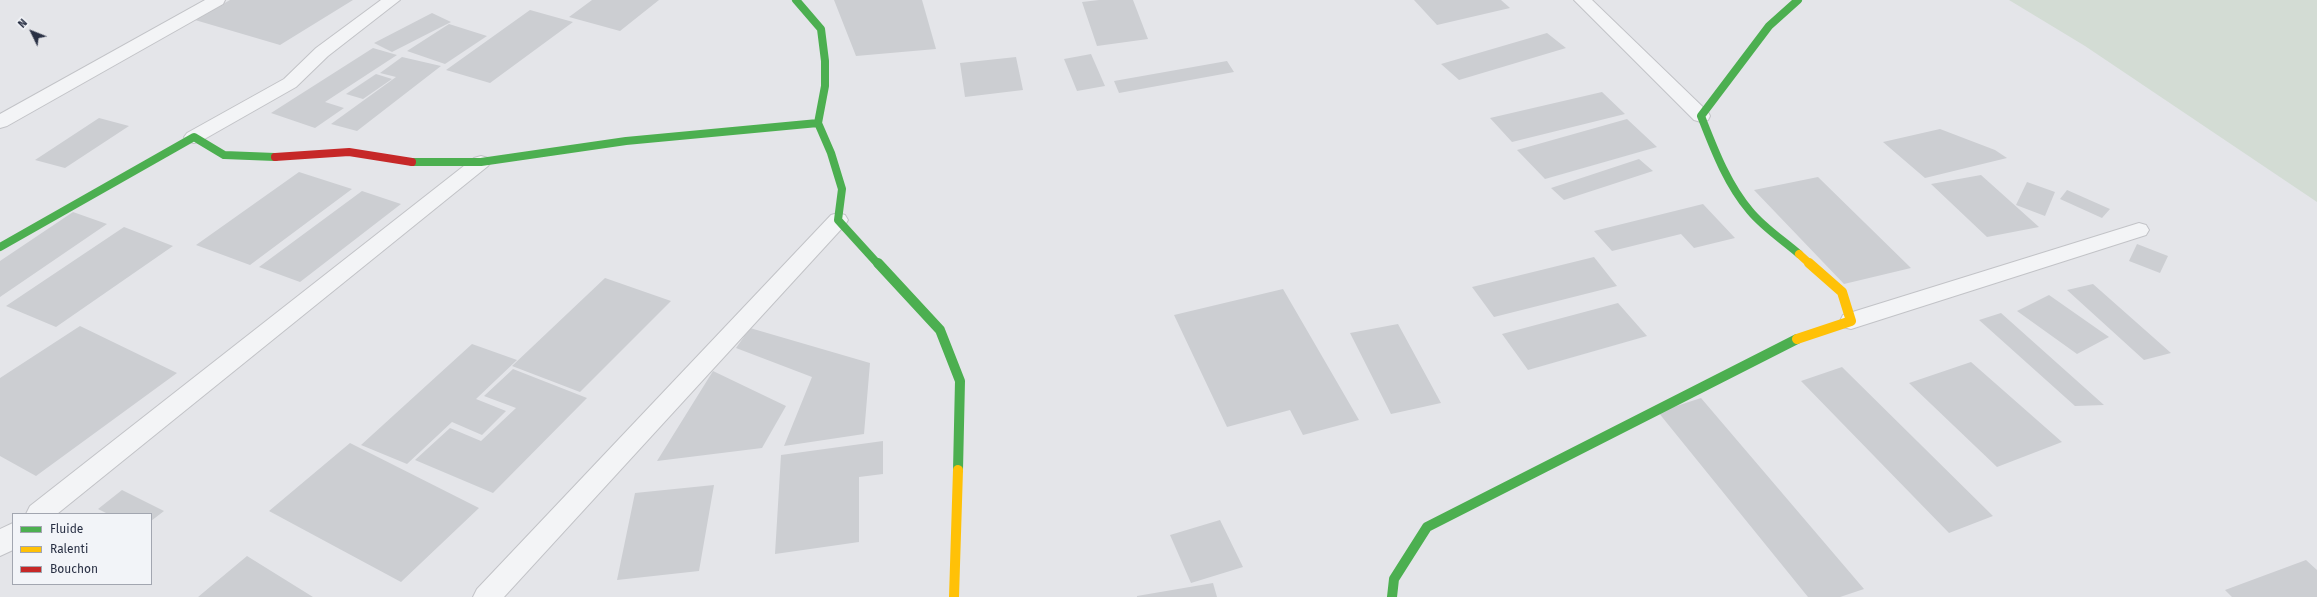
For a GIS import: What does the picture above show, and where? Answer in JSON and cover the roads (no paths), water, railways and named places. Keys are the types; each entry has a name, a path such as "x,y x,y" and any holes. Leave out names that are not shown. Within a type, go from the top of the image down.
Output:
{"street":[{"path":"0,122 217,0"},
{"path":"0,247 290,83 322,52 392,0"},
{"path":"487,597 838,220 842,189 831,153 818,123 825,86 825,61 821,29 796,0"},
{"path":"1582,0 1701,116 1716,157 1732,187 1751,212 1842,292 1851,321"},
{"path":"1701,116 1769,26 1798,0"},
{"path":"194,137 224,155 284,157 349,152 411,162 481,162 626,141 818,123"},
{"path":"40,513 481,162"},
{"path":"838,220 940,330 960,381 954,597"},
{"path":"1392,597 1394,580 1427,527 1789,342 2139,230"},
{"path":"0,545 12,535"}]}
